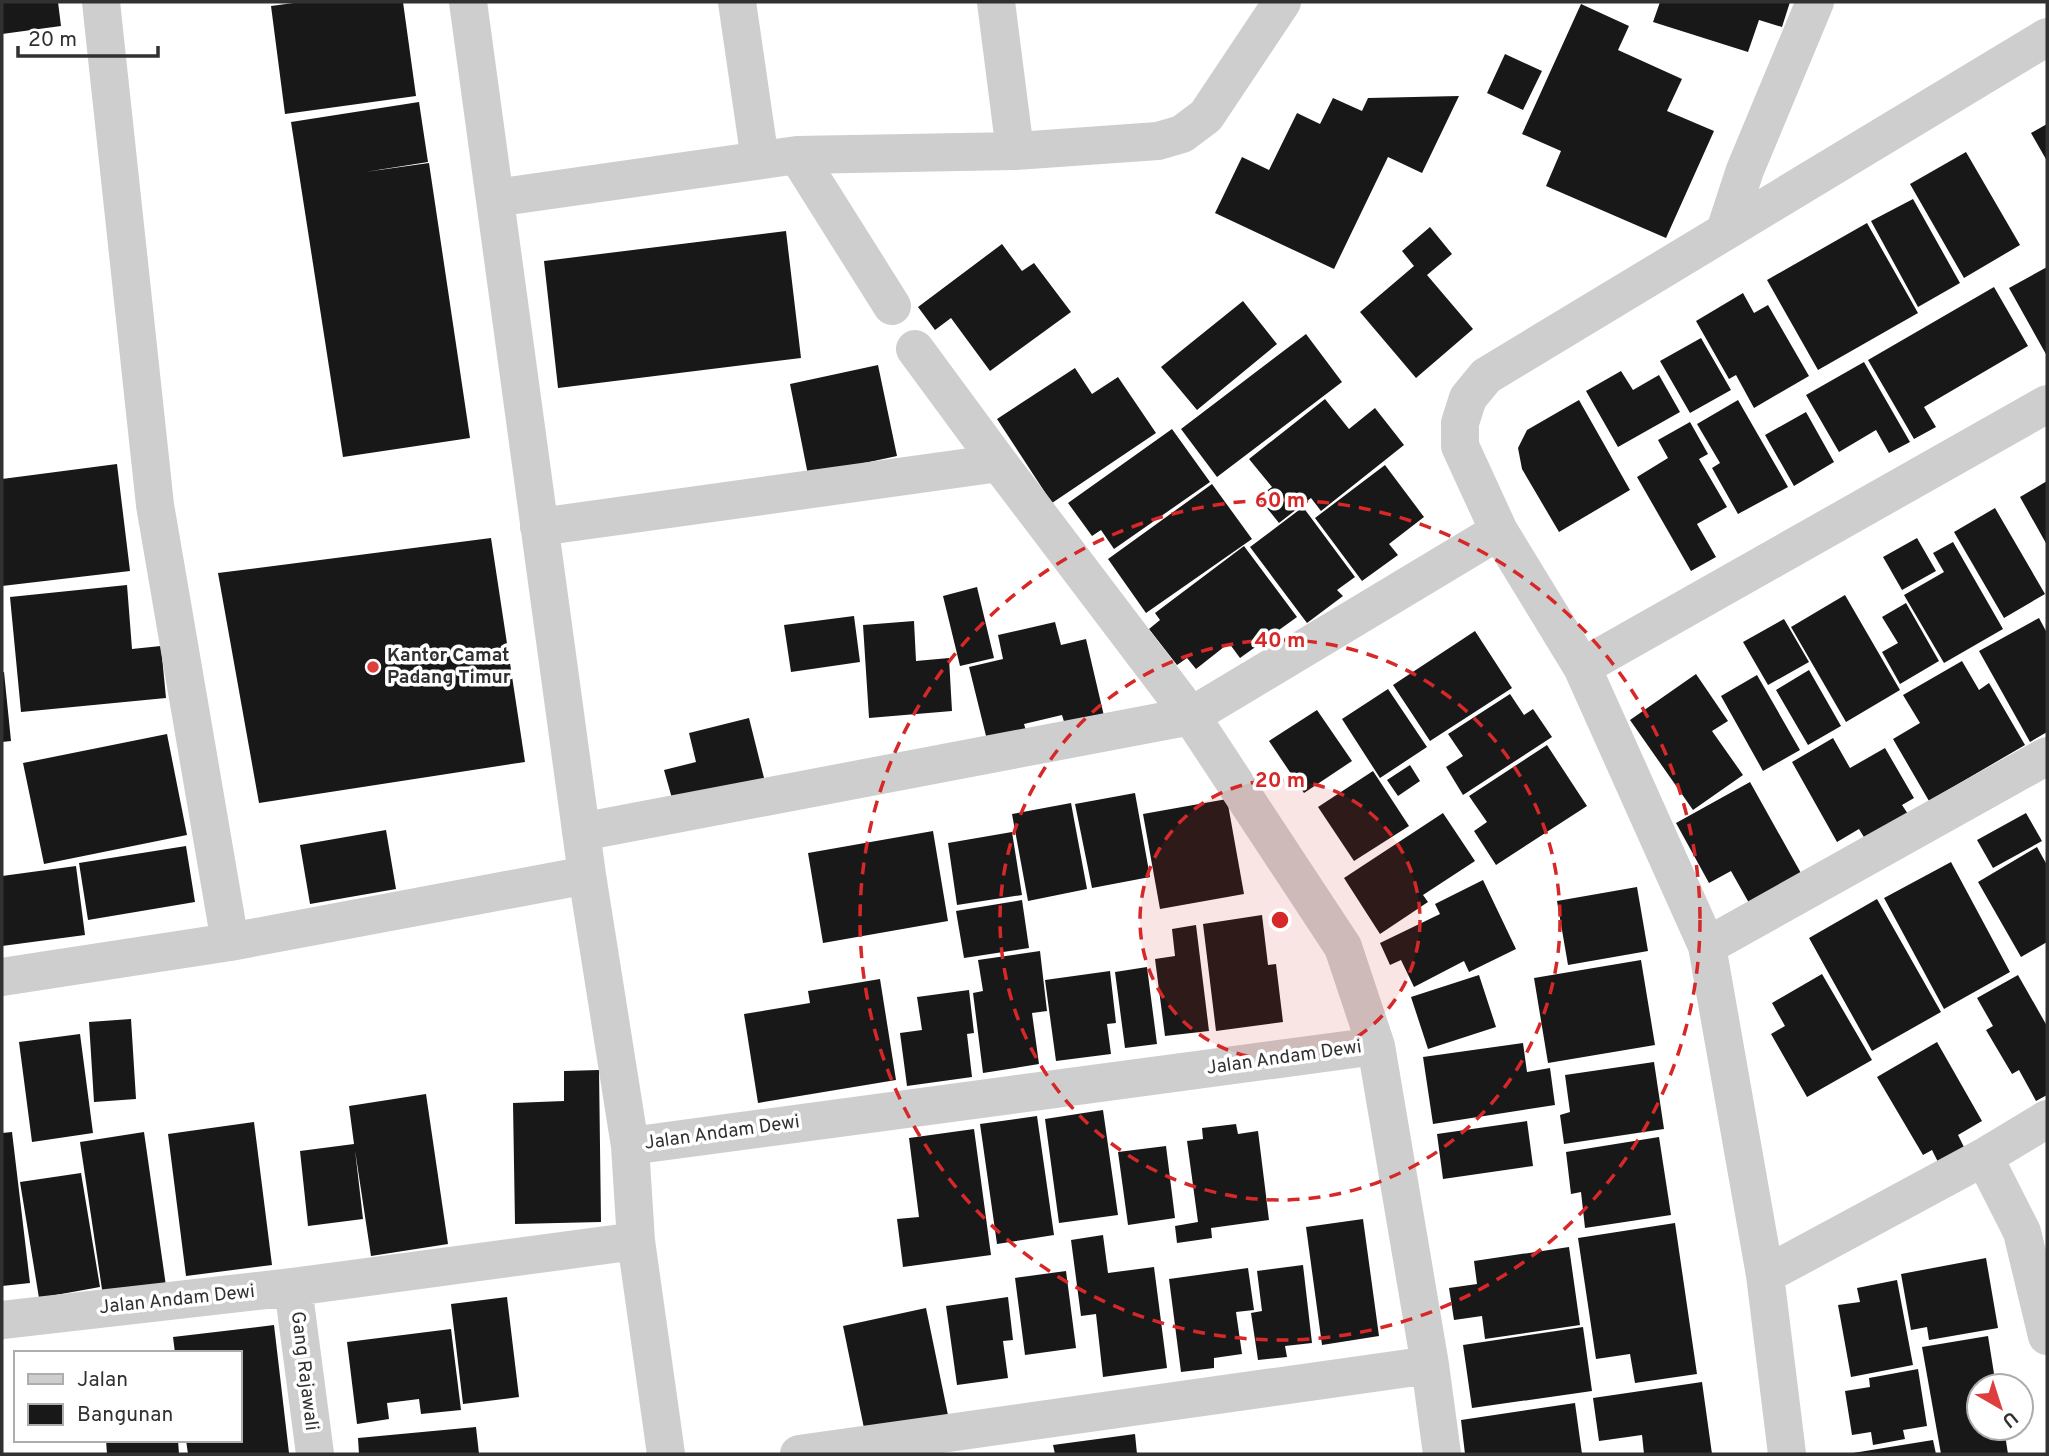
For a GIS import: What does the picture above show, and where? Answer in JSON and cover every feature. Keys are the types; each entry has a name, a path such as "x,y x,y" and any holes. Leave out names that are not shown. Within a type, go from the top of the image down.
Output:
{"street":[{"path":"101,2 155,505 230,942"},
{"path":"468,2 587,875 630,1146"},
{"path":"737,2 760,160"},
{"path":"996,2 1015,151"},
{"path":"495,198 797,155 1015,151 1158,141 1182,134 1206,116 1282,2"},
{"path":"1725,231 1745,170 1815,2"},
{"path":"1787,1454 1765,1275 1707,946 1582,667 1499,531 1461,446 1460,423 1468,398 1486,376 2047,37"},
{"path":"797,155 892,306"},
{"path":"915,349 1191,716 1343,947 1376,1046 1430,1365 1442,1454"},
{"path":"1582,667 2047,404"},
{"path":"539,527 999,463"},
{"path":"581,832 1191,716 1499,531"},
{"path":"1707,946 2047,755"},
{"path":"2,977 230,942 587,875"},
{"name":"Jalan Andam Dewi","path":"2,1320 293,1287 636,1241 630,1146 1376,1046"},
{"path":"1765,1275 1984,1157 2047,1119"},
{"path":"1984,1157 2022,1232 2047,1271"},
{"path":"2022,1232 2047,1336"},
{"path":"636,1241 666,1454"},
{"name":"Gang Rajawali","path":"293,1287 314,1454"},
{"path":"799,1454 1430,1365"}],"building":[{"path":"2,2 58,2 61,26 2,34"},
{"path":"301,2 403,2 416,96 285,114 271,6"},
{"path":"1660,2 1790,2 1782,27 1759,20 1748,52 1653,22"},
{"path":"1581,4 1629,26 1618,50 1682,79 1667,111 1714,131 1666,238 1546,186 1561,151 1522,134"},
{"path":"1505,54 1542,71 1523,110 1487,93"},
{"path":"1459,96 1422,173 1388,157 1334,269 1215,213 1242,157 1269,170 1297,113 1320,124 1333,98 1362,111 1368,98"},
{"path":"419,102 428,162 365,172 429,163 470,438 343,457 291,122"},
{"path":"2047,124 2047,161 2031,133"},
{"path":"1966,152 2020,245 1964,278 1910,184"},
{"path":"1913,199 1960,283 1918,307 1871,221"},
{"path":"1867,223 1918,313 1818,370 1767,280"},
{"path":"1430,227 1452,254 1427,275 1473,329 1416,378 1360,312 1414,266 1402,251"},
{"path":"786,231 801,358 558,388 544,261"},
{"path":"1002,244 1022,271 1034,263 1071,312 990,371 951,318 935,330 918,307"},
{"path":"2047,267 2047,356 2009,288"},
{"path":"1994,287 2028,346 1924,407 1936,427 1914,439 1868,360"},
{"path":"1743,293 1754,313 1768,305 1809,376 1754,408 1736,375 1729,379 1696,321"},
{"path":"1243,301 1277,344 1197,410 1161,367"},
{"path":"1306,334 1342,382 1217,477 1181,429"},
{"path":"1701,338 1731,390 1690,413 1660,361"},
{"path":"1864,362 1910,442 1889,453 1876,430 1839,452 1806,395"},
{"path":"878,365 897,456 808,475 790,384"},
{"path":"1075,368 1092,394 1118,377 1156,433 1052,503 997,419"},
{"path":"1621,371 1633,390 1659,375 1680,412 1618,447 1586,391"},
{"path":"1325,399 1349,429 1375,408 1404,445 1321,511 1311,498 1279,523 1258,497 1272,487 1249,459"},
{"path":"1579,400 1630,490 1559,532 1522,469 1518,448 1527,430"},
{"path":"1738,400 1788,487 1738,514 1712,468 1720,463 1697,424"},
{"path":"1806,412 1834,462 1794,486 1765,435"},
{"path":"1690,422 1708,454 1699,459 1727,507 1697,524 1716,557 1691,571 1637,477 1668,458 1658,440"},
{"path":"1172,429 1210,482 1114,549 1101,530 1092,536 1068,503"},
{"path":"117,464 130,571 2,586 2,479"},
{"path":"1385,465 1424,517 1389,544 1398,555 1362,581 1315,518"},
{"path":"2047,481 2047,545 2020,497"},
{"path":"1212,484 1252,539 1146,613 1108,559"},
{"path":"1303,507 1355,577 1337,590 1343,596 1307,623 1250,547"},
{"path":"1995,508 2045,594 2004,618 1954,532"},
{"name":"Kantor Camat Padang Timur","path":"491,538 525,762 259,803 218,573"},
{"path":"1917,538 1936,571 1902,590 1883,557"},
{"path":"1953,542 2003,629 1944,663 1904,595 1944,572 1933,553"},
{"path":"1244,546 1297,617 1240,658 1229,643 1196,669 1187,658 1177,665 1149,629 1160,620 1155,613"},
{"path":"127,585 132,649 161,646 166,698 21,712 10,597"},
{"path":"977,587 994,658 960,666 943,596"},
{"path":"1845,595 1900,690 1846,722 1791,627"},
{"path":"1906,603 1939,661 1900,684 1882,652 1898,643 1882,617"},
{"path":"854,616 860,662 791,672 784,625"},
{"path":"2039,618 2047,633 2047,732 2030,742 1979,651"},
{"path":"1784,619 1809,662 1768,685 1743,642"},
{"path":"914,621 916,661 949,658 952,711 869,718 863,625"},
{"path":"1055,622 1061,645 1086,639 1104,716 1065,725 1062,715 1024,724 1027,734 988,744 969,667 1003,659 998,635"},
{"path":"1475,631 1512,688 1430,741 1393,685"},
{"path":"1962,661 1979,690 1989,683 2025,745 1929,801 1893,739 1920,723 1903,695"},
{"path":"1809,670 1841,726 1808,745 1776,690"},
{"path":"2,672 11,741 2,742"},
{"path":"1696,674 1728,721 1712,731 1743,775 1693,810 1630,720"},
{"path":"1757,675 1800,750 1763,771 1721,696"},
{"path":"1388,689 1427,747 1380,778 1342,719"},
{"path":"1510,694 1524,715 1533,709 1552,737 1463,795 1446,767 1463,756 1448,734"},
{"path":"1317,710 1352,761 1304,793 1269,741"},
{"path":"749,718 766,786 675,809 664,770 696,762 689,733"},
{"path":"167,734 187,835 44,864 23,763"},
{"path":"1833,738 1850,768 1885,748 1914,798 1902,805 1910,817 1867,842 1859,829 1837,842 1792,762"},
{"path":"1547,745 1587,806 1496,865 1474,831 1487,822 1469,796"},
{"path":"1410,765 1420,781 1398,796 1387,780"},
{"path":"1373,771 1409,826 1354,861 1318,807"},
{"path":"1750,782 1802,875 1749,903 1731,871 1709,883 1676,823"},
{"path":"1135,793 1150,877 1092,888 1075,804"},
{"path":"1227,799 1244,894 1160,909 1143,814"},
{"path":"1071,803 1087,889 1028,901 1012,814"},
{"path":"1443,813 1475,861 1423,895 1428,902 1380,934 1344,878"},
{"path":"2026,813 2042,841 1993,868 1977,840"},
{"path":"386,830 396,889 310,904 300,845"},
{"path":"933,831 948,921 823,943 808,853"},
{"path":"1012,832 1022,895 957,905 948,843"},
{"path":"186,846 195,902 88,920 79,863"},
{"path":"2037,847 2047,865 2047,942 2021,957 1978,882"},
{"path":"1951,862 2010,972 1944,1009 1884,898"},
{"path":"76,866 85,935 2,946 2,876"},
{"path":"1483,880 1516,949 1469,972 1464,961 1414,987 1401,960 1390,965 1380,943 1440,914 1435,904"},
{"path":"1637,887 1648,951 1568,965 1557,901"},
{"path":"1877,899 1941,1012 1872,1051 1809,938"},
{"path":"1022,900 1029,948 964,958 956,911"},
{"path":"1262,915 1268,965 1276,964 1283,1022 1216,1031 1203,924"},
{"path":"1196,925 1209,1031 1165,1036 1155,959 1175,956 1172,929"},
{"path":"1040,951 1047,1011 1032,1013 1039,1064 983,1073 973,993 983,991 978,960"},
{"path":"1641,960 1655,1045 1548,1063 1534,978"},
{"path":"1147,967 1157,1044 1125,1048 1115,972"},
{"path":"1110,971 1116,1023 1107,1024 1111,1054 1056,1061 1045,980"},
{"path":"1822,974 1872,1060 1807,1097 1771,1034 1785,1026 1772,1003"},
{"path":"1479,975 1496,1027 1428,1049 1411,997"},
{"path":"2018,975 2047,1026 2047,1095 2036,1101 2019,1070 2012,1074 1986,1030 1993,1026 1977,998"},
{"path":"880,979 896,1080 758,1103 744,1014 810,1003 808,991"},
{"path":"969,990 974,1033 967,1034 972,1077 907,1086 900,1033 922,1030 917,997"},
{"path":"131,1019 136,1099 94,1102 89,1022"},
{"path":"80,1034 93,1133 32,1142 19,1042"},
{"path":"1937,1042 1982,1121 1958,1135 1965,1149 1939,1164 1932,1150 1923,1155 1877,1077"},
{"path":"1523,1043 1527,1072 1550,1068 1555,1105 1433,1124 1423,1057"},
{"path":"1654,1062 1664,1129 1564,1144 1560,1115 1570,1112 1565,1075"},
{"path":"599,1070 601,1222 515,1224 513,1103 564,1101 564,1071"},
{"path":"426,1094 448,1244 371,1256 355,1150 363,1219 308,1226 300,1151 354,1144 349,1106"},
{"path":"1103,1110 1118,1215 1059,1223 1045,1119"},
{"path":"1037,1116 1054,1235 997,1244 980,1124"},
{"path":"1527,1121 1533,1166 1443,1179 1437,1134"},
{"path":"254,1122 272,1265 186,1276 168,1134"},
{"path":"1236,1124 1238,1134 1258,1131 1269,1220 1211,1228 1212,1238 1177,1243 1175,1226 1198,1222 1187,1141 1203,1139 1202,1128"},
{"path":"974,1129 991,1255 903,1267 897,1219 919,1217 909,1138"},
{"path":"12,1132 30,1283 2,1286 2,1133"},
{"path":"144,1132 166,1286 103,1296 80,1142"},
{"path":"1659,1137 1671,1215 1585,1228 1581,1192 1571,1194 1566,1152"},
{"path":"1166,1146 1175,1218 1128,1225 1118,1152"},
{"path":"81,1173 100,1287 39,1298 20,1182"},
{"path":"1363,1219 1379,1336 1322,1345 1306,1227"},
{"path":"1675,1223 1697,1374 1635,1383 1630,1354 1596,1359 1578,1238"},
{"path":"1103,1235 1108,1273 1154,1267 1167,1368 1103,1377 1096,1314 1081,1316 1071,1240"},
{"path":"1569,1247 1580,1325 1485,1339 1482,1316 1454,1320 1449,1288 1477,1284 1474,1261"},
{"path":"1986,1258 1998,1328 1929,1340 1927,1327 1911,1330 1901,1274"},
{"path":"1303,1265 1312,1343 1285,1346 1287,1357 1258,1360 1251,1313 1262,1311 1257,1271"},
{"path":"1248,1268 1254,1310 1236,1312 1242,1354 1214,1358 1214,1368 1181,1372 1169,1279"},
{"path":"1066,1271 1076,1348 1025,1355 1015,1278"},
{"path":"1897,1280 1913,1365 1851,1377 1838,1305 1860,1302 1857,1288"},
{"path":"507,1297 519,1397 463,1404 451,1304"},
{"path":"1008,1297 1013,1340 1003,1341 1008,1378 957,1385 946,1306"},
{"path":"926,1308 948,1415 865,1433 843,1326"},
{"path":"274,1325 289,1453 188,1454 186,1442 242,1442 242,1351 175,1351 173,1337"},
{"path":"1583,1327 1592,1391 1472,1408 1463,1345"},
{"path":"451,1329 461,1410 421,1414 419,1399 387,1403 389,1419 357,1424 347,1342"},
{"path":"1988,1336 1994,1372 1965,1372 1965,1442 2006,1442 2008,1454 1941,1454 1922,1347"},
{"path":"1918,1369 1927,1426 1903,1430 1905,1439 1873,1445 1871,1432 1852,1435 1845,1391 1870,1387 1869,1378"},
{"path":"1702,1382 1712,1454 1644,1454 1642,1435 1599,1441 1593,1398"},
{"path":"1575,1403 1582,1454 1465,1454 1461,1420"},
{"path":"476,1427 479,1454 359,1454 358,1438"},
{"path":"1135,1434 1137,1454 1055,1454 1053,1445"},
{"path":"1933,1440 1936,1454 1853,1454 1853,1453"},
{"path":"106,1442 178,1442 179,1454 107,1454"}],"place":[{"name":"Kantor Camat Padang Timur","path":"373,667"}]}
